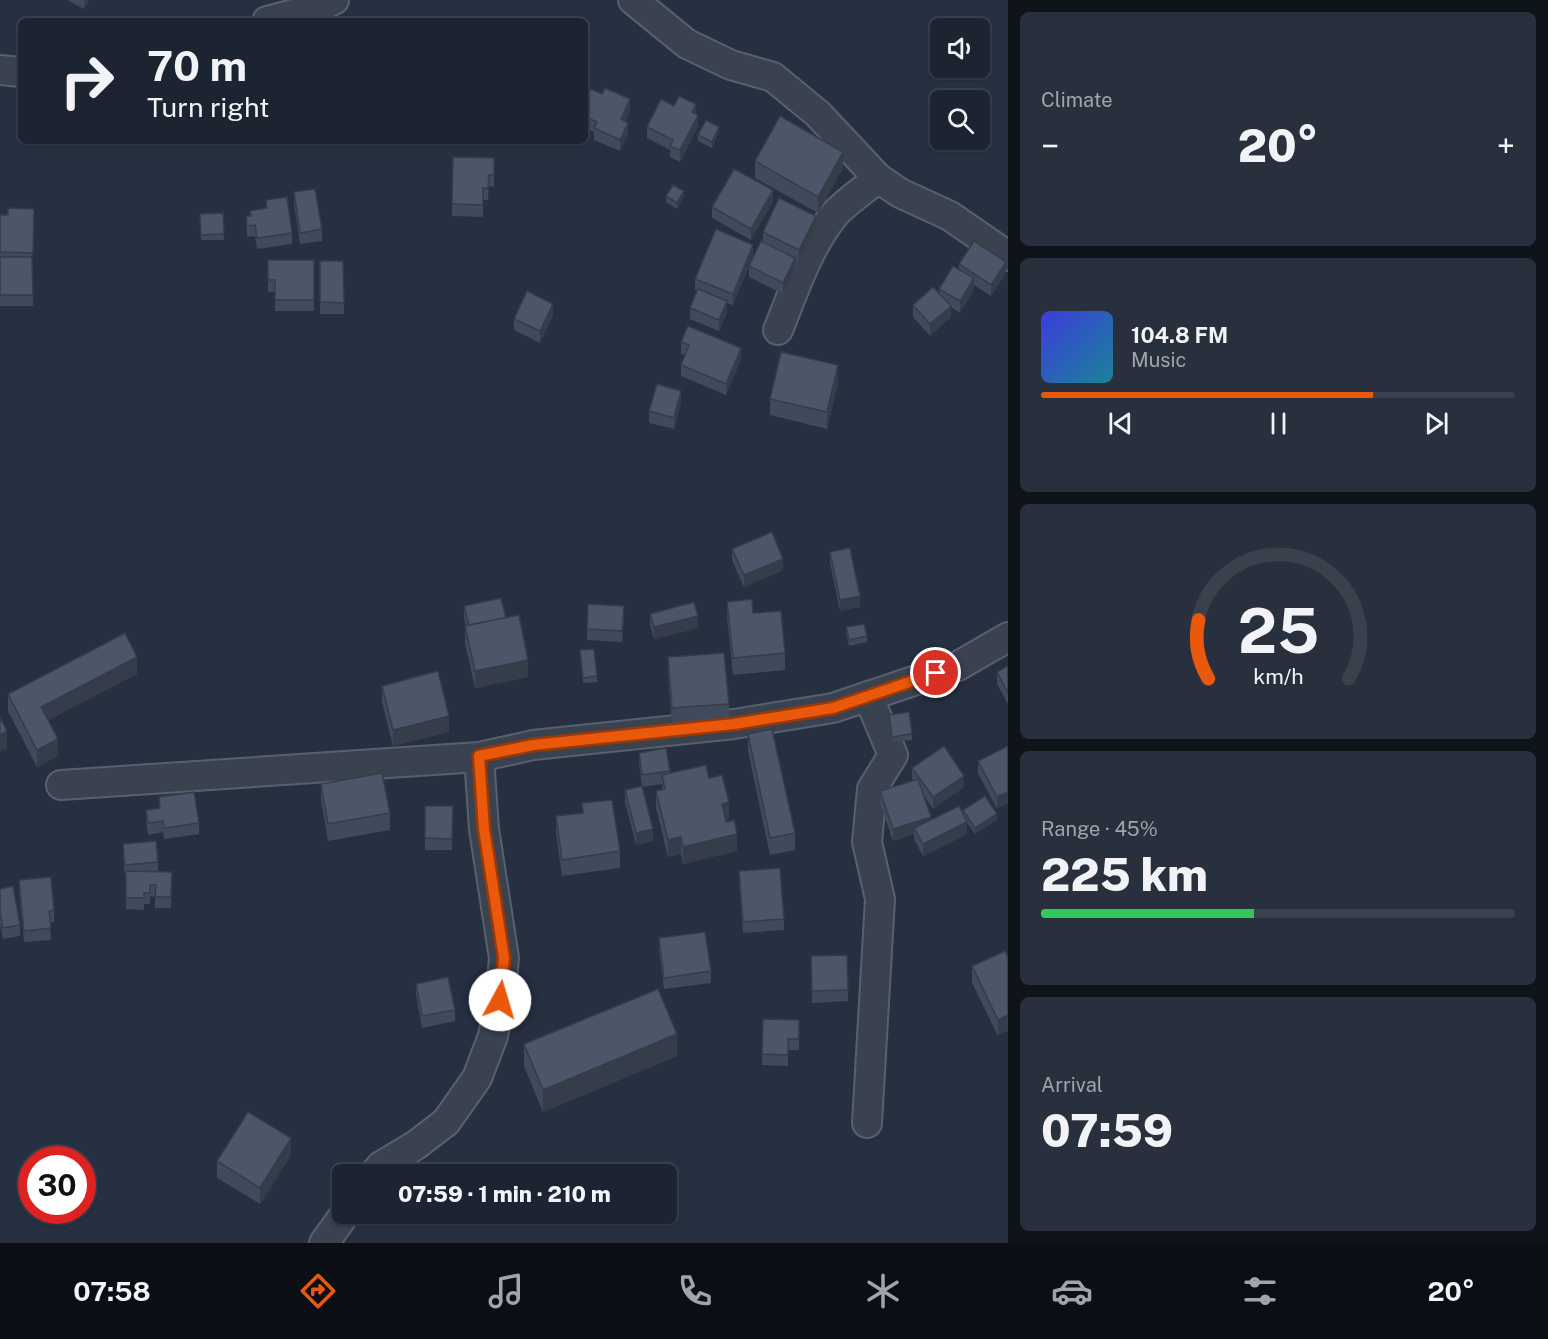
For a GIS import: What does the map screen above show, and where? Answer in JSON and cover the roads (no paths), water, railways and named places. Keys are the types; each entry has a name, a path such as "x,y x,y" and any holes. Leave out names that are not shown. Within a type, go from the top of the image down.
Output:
{"street":[{"path":"278,18 316,8 334,0"},
{"path":"633,0 687,44 731,65 773,77 818,114 878,178 900,193 950,216 1008,256"},
{"path":"0,70 18,72"},
{"path":"778,330 805,264 818,239 836,213 878,178"},
{"path":"61,785 479,756 533,745 734,724 833,708 958,666 1008,637"},
{"path":"867,1123 880,899 867,842 872,789 893,755 868,696"},
{"path":"384,1164 416,1145 446,1122 477,1078 493,1036 500,1000 504,958 484,829 479,756"},
{"path":"324,1243 338,1224"}]}
